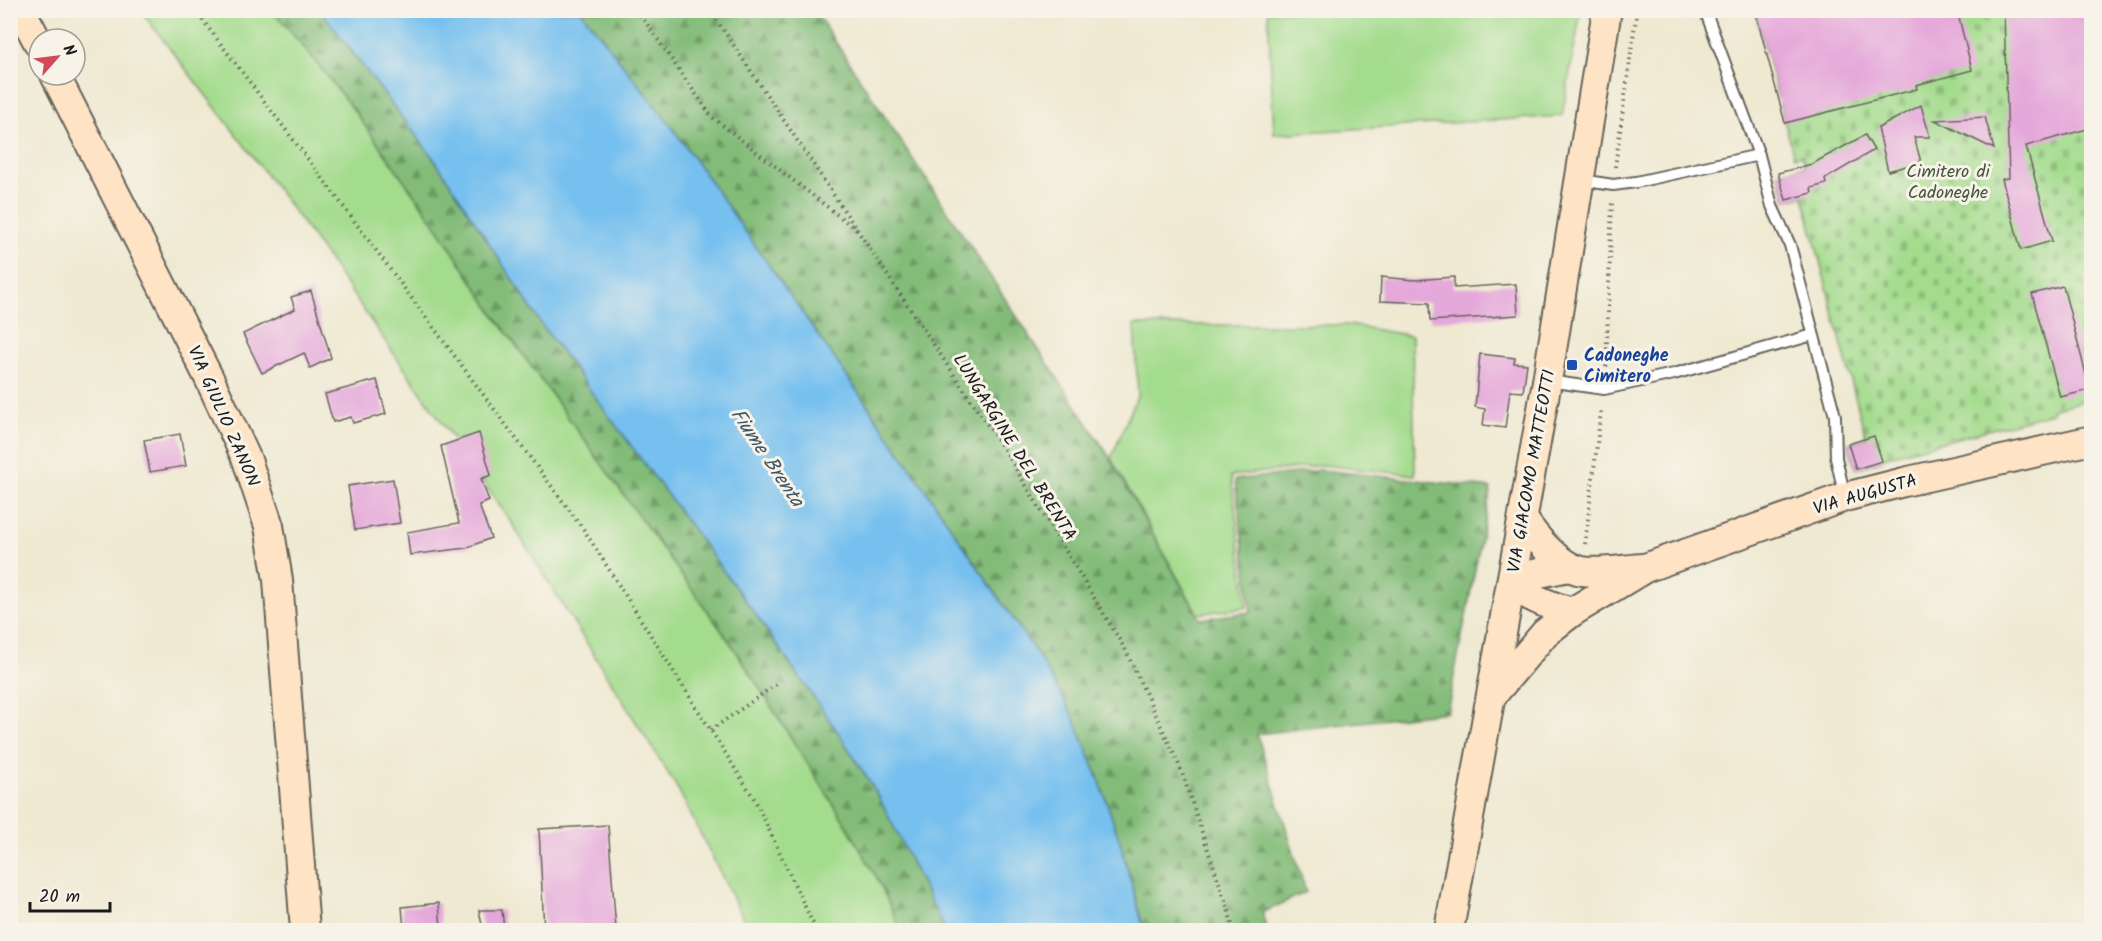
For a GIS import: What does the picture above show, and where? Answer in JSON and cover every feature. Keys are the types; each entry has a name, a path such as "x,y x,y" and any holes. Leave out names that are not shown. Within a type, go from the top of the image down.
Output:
{"street":[{"path":"21,10 30,27"},
{"name":"VIA GIACOMO MATTEOTTI","path":"1449,930 1547,381 1607,10"},
{"name":"VIA GIULIO ZANON","path":"61,87 209,378 247,460 269,526 278,580 305,930"},
{"name":"VIA AUGUSTA","path":"1491,697 1545,633 1572,612 1645,568 1845,497 2091,440"},
{"path":"1523,519 1536,538 1576,560"},
{"name":"VIA AUGUSTA","path":"1511,584 1530,575 1576,560 1583,571 1645,568"},
{"path":"1511,584 1548,605 1572,612"}],"lane":[{"path":"1705,10 1759,155 1772,206 1790,245 1835,416 1836,458 1845,497"},
{"path":"1580,180 1613,185 1636,182 1759,155"},
{"path":"1547,381 1604,389 1674,374 1813,335"}],"path":[{"path":"195,10 584,530 755,800 816,930"},
{"path":"637,10 711,117 860,232"},
{"name":"LUNGARGINE DEL BRENTA","path":"710,10 1006,454 1125,648 1180,767 1233,930"},
{"path":"1576,560 1601,411"},
{"path":"711,730 778,683"}],"green space":[{"path":"141,11 273,11 308,52 356,113 431,218 495,316 734,648 846,824 879,882 901,930 749,930 678,789 509,519 310,233"},
{"path":"273,11 321,11 437,163 542,325 756,615 840,735 879,797 945,930 901,930 879,882 846,824 734,648 495,316 431,218 356,113"},
{"path":"581,11 815,11 1107,453 1200,619 1251,612 1235,480 1321,470 1491,488 1447,712 1257,734 1306,892 1262,913 1267,930 1144,930 1121,845 1100,782 1073,716 1039,657 893,442 674,130"},
{"path":"1268,11 1581,11 1562,116 1274,134"},
{"name":"Cimitero di Cadoneghe","path":"1755,11 2091,11 2091,399 2052,409 2053,413 1881,458 1882,461 1856,469 1848,444 1866,438 1803,196 1786,200 1778,173 1805,166 1802,155 1794,157"},
{"path":"1134,325 1349,325 1412,336 1415,475 1323,465 1231,476 1247,607 1198,614 1111,458 1138,394"}],"water":[{"name":"Fiume Brenta","path":"321,11 581,11 674,130 893,442 1039,657 1073,716 1100,782 1121,845 1144,930 945,930 879,797 840,735 756,615 542,325 437,163"}],"building":[{"path":"1755,10 1957,10 1972,70 1916,85 1917,89 1785,123"},
{"path":"2004,13 2091,14 2091,128 2026,146 2052,241 2021,250 2002,179 2009,178"},
{"path":"1921,105 1930,137 1914,137 1921,162 1888,171 1878,128"},
{"path":"1985,117 1994,149 1935,120"},
{"path":"1865,135 1874,150 1825,179 1826,184 1811,188 1812,193 1786,200 1778,173 1812,164"},
{"path":"1381,277 1414,280 1454,277 1454,288 1516,284 1518,315 1430,321 1429,303 1380,301"},
{"path":"2063,286 2090,390 2060,397 2032,294"},
{"path":"311,291 331,358 310,368 304,353 262,373 243,334 295,309 291,297"},
{"path":"1480,354 1515,358 1514,363 1527,364 1523,392 1510,391 1505,428 1483,425 1485,409 1475,407"},
{"path":"377,380 386,414 353,423 351,417 333,422 325,394"},
{"path":"479,433 491,475 481,479 489,501 479,505 491,538 466,548 410,555 407,532 459,523 441,446"},
{"path":"180,434 186,466 150,472 144,440"},
{"path":"1874,436 1882,461 1856,469 1848,444"},
{"path":"393,479 400,523 355,530 348,486"},
{"path":"608,825 616,930 544,930 539,829"},
{"path":"439,903 441,930 404,930 402,907"},
{"path":"479,910 502,910 504,930 483,930"}],"place":[{"name":"Cadoneghe Cimitero","path":"1572,365"}]}
